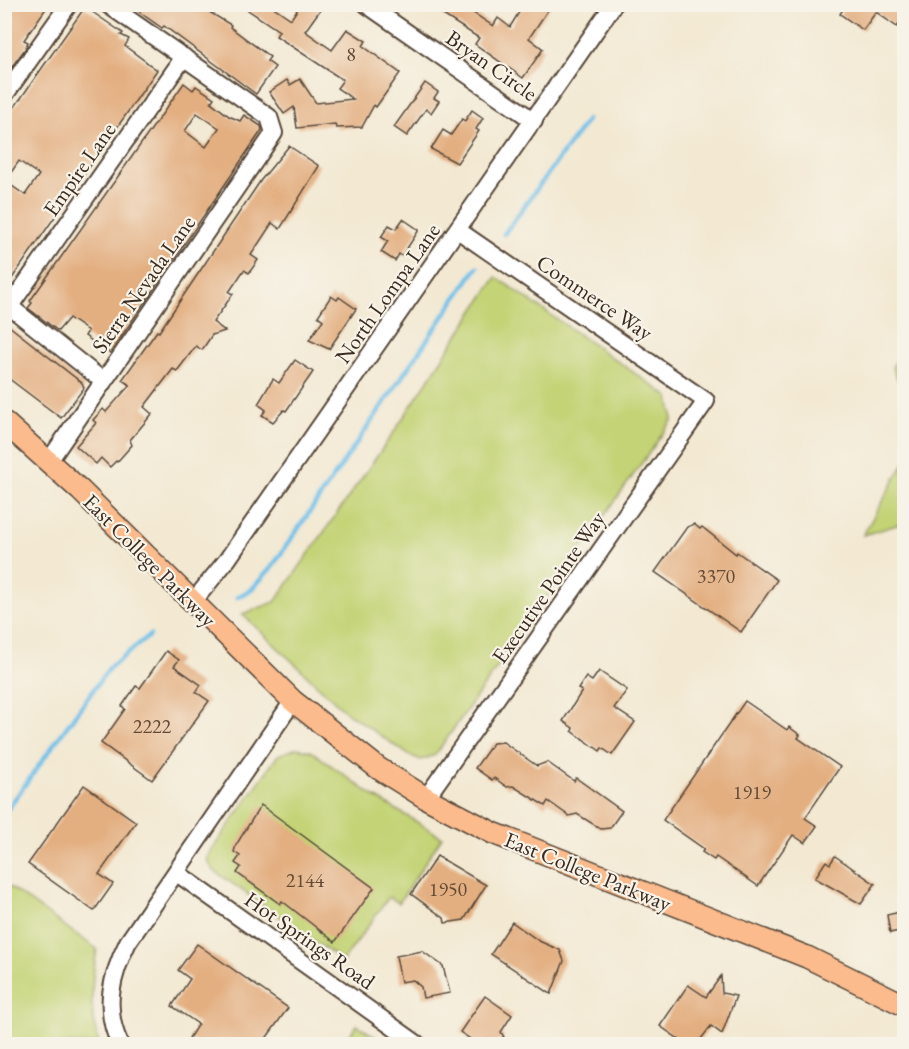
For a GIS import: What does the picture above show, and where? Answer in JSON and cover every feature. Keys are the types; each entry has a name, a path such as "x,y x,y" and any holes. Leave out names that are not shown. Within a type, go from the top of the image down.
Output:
{"main road":[{"name":"East College Parkway","path":"4,422 49,461 293,701 363,757 426,798 492,833 788,949 845,974 904,1005"}],"street":[{"path":"4,96 69,4"},
{"path":"107,4 184,57"},
{"name":"Bryan Circle","path":"366,4 534,121"},
{"name":"North Lompa Lane","path":"192,603 227,560 459,231 614,4"},
{"name":"Sierra Nevada Lane","path":"49,461 274,133 269,117 184,57"},
{"name":"Empire Lane","path":"7,304 184,57"},
{"name":"Commerce Way","path":"459,231 706,401"},
{"path":"7,304 103,381"},
{"name":"Executive Pointe Way","path":"426,798 706,401"},
{"path":"120,1044 112,1023 110,1006 116,966 128,942 293,701"},
{"name":"Hot Springs Road","path":"177,873 417,1044"}],"green space":[{"path":"496,277 669,397 673,419 435,755 421,760 409,755 346,712 242,614 275,602 394,432"},
{"path":"904,350 904,392 892,367"},
{"path":"904,463 904,523 863,535"},
{"path":"297,748 311,751 375,797 442,837 399,903 389,897 343,961 213,870 207,860 278,755"},
{"path":"4,883 97,949 92,997 99,1044 5,1044"},
{"path":"357,1025 387,1044 343,1044"}],"building":[{"path":"14,4 49,4 24,40 28,42 25,49 4,77 4,29 11,19 6,16"},
{"path":"128,4 175,4 184,10 188,4 196,4 231,25 230,27 270,57 267,61 275,67 256,94 164,26 162,28"},
{"path":"239,4 269,4 291,19 301,4 313,4 320,10 305,31 332,50 347,29 366,41 363,46 400,73 376,107 374,105 362,127 336,128 335,124 297,128 294,107 284,114 269,92 287,80 290,85 300,79 316,103 353,99 337,88 343,80 276,36 279,31"},
{"path":"426,4 473,4 469,10 493,26 498,18 510,27 524,4 552,4 529,38 543,49 523,78 475,44 479,38"},
{"path":"846,4 904,4 904,17 897,27 876,12 863,30 840,14"},
{"path":"85,7 123,33 121,35 129,39 125,46 157,70 4,290 4,122","holes":["19,161 39,175 25,195 5,181"]},
{"path":"184,83 193,90 196,86 214,98 211,102 229,116 240,121 244,115 261,126 262,130 110,353 85,336 88,331 69,318 58,331 28,308 32,303 30,301","holes":["197,113 219,128 206,147 185,131"]},
{"path":"425,83 438,92 434,98 439,101 431,113 426,109 407,136 394,127"},
{"path":"472,110 483,118 476,129 479,131 457,163 431,149 443,130 451,135 462,119 465,121"},
{"path":"289,146 319,166 280,229 272,223 251,255 258,260 249,273 244,270 229,292 233,294 213,322 225,331 212,335 202,350 196,346 177,371 173,369 144,407 152,414 130,440 132,445 117,462 110,467 101,458 96,464 76,446 96,423 93,420 103,409 106,412 130,385 122,380 157,331 159,332 261,180"},
{"path":"403,219 419,230 402,256 399,254 395,261 381,252 388,241 381,237 389,225 396,229"},
{"path":"331,296 337,300 339,297 356,309 329,349 309,340 323,320 318,316"},
{"path":"4,322 82,383 84,388 61,418 4,375"},
{"path":"295,360 313,372 286,411 284,410 273,422 262,415 266,410 258,404 273,379 279,383"},
{"path":"694,524 700,529 702,527 736,554 737,552 777,580 741,632 655,572 687,527"},
{"path":"166,651 179,660 174,666 201,685 196,692 209,701 152,780 101,743 125,709 122,706 136,686 140,688"},
{"path":"599,671 627,690 614,708 635,722 612,755 602,748 600,751 572,731 573,728 563,721 582,691 578,689 586,677 592,681"},
{"path":"745,701 787,730 789,727 800,735 798,738 840,767 805,818 817,826 805,843 793,835 758,886 716,857 714,860 702,852 704,849 663,820"},
{"path":"503,742 537,766 547,762 574,781 576,778 622,811 610,828 601,829 577,814 569,816 548,801 545,806 513,786 507,787 494,778 492,780 475,768 493,743"},
{"path":"84,785 136,822 99,874 113,884 94,911 28,864"},
{"path":"261,805 374,888 335,942 282,901 280,904 237,873 241,867 235,863 240,856 234,852 236,845"},
{"path":"437,856 486,885 464,920 445,923 444,918 411,894"},
{"path":"835,856 875,884 861,904 815,878 826,861 830,864"},
{"path":"904,911 904,930 890,933 887,915"},
{"path":"512,922 539,941 560,950 564,961 551,994 491,954"},
{"path":"197,944 288,1008 262,1044 198,1044 189,1038 198,1024 172,1006 190,979 178,970"},
{"path":"422,951 443,966 450,993 423,998 421,987 413,980 401,982 396,956"},
{"path":"721,976 722,993 736,996 722,1034 711,1026 697,1044 686,1044 660,1026 688,985 706,997"},
{"path":"485,996 512,1015 501,1032 504,1037 491,1044 475,1042 460,1032"}],"waterway":[{"path":"504,234 587,120"},
{"path":"237,597 251,590 272,567 477,267"},
{"path":"4,814 109,668 150,635"}]}
